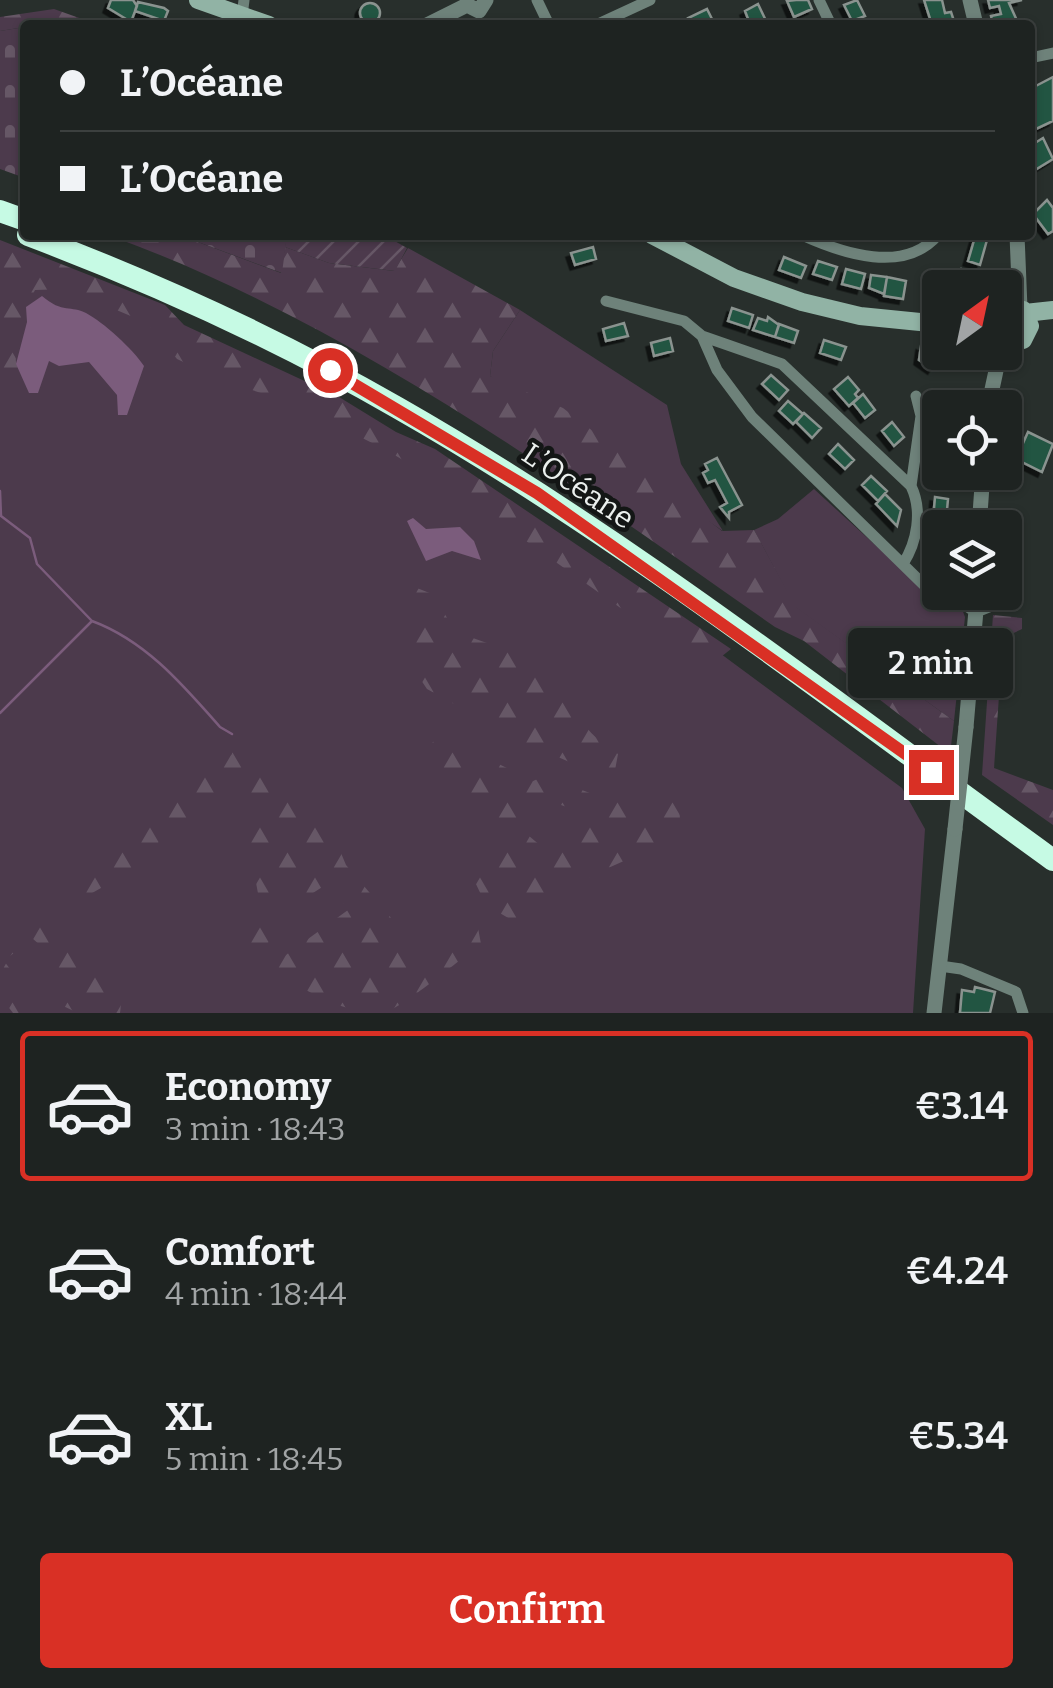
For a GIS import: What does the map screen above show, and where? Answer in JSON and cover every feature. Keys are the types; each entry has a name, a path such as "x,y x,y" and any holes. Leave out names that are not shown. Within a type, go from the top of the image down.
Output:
{"highway":[{"name":"L’Océane","path":"40,240 242,326 353,383 470,451 638,562 1053,860"},
{"name":"L’Océane","path":"78,240 249,314 450,422 642,548 1053,843"}],"main road":[{"path":"198,0 240,11"},
{"path":"662,240 752,285 820,307 922,321"},
{"path":"676,240 694,256"},
{"path":"1022,312 1053,310"},
{"path":"1022,313 1053,319"}],"street":[{"path":"613,20 650,0"},
{"path":"442,20 477,8"},
{"path":"816,240 907,258 931,240"},
{"path":"833,246 841,240"},
{"path":"1017,240 1018,270"},
{"path":"606,302 684,321 702,336 782,364 911,486 918,500 914,546 903,564"},
{"path":"702,336 716,370 752,416 922,583"},
{"path":"911,486 921,416 916,396"},
{"path":"934,1013 976,610"},
{"path":"940,966 961,969 1016,992 1023,1013"}],"green space":[{"path":"54,9 85,20 20,20 20,28 0,31 0,17"},
{"path":"20,28 20,176 0,169 0,31"},
{"path":"0,240 165,305 184,325 339,397 396,432 435,449 731,649 712,664 622,609 454,490 386,450 295,404 224,381 177,359 153,329 67,289 35,290 16,356 29,393 0,397"},
{"path":"120,240 192,240 281,273 285,247 329,263 394,271 408,248 520,310 493,351 490,376 563,408 722,531 754,530 796,607 954,721 950,754 804,641 775,627 454,409 284,312"},
{"path":"193,240 286,240 282,273"},
{"path":"286,240 393,240 407,248 395,271 329,263 285,247"},
{"path":"0,259 211,342 671,617 902,788 925,829 913,1013 0,1013"},
{"path":"520,310 667,405 681,464 723,531 490,376 493,351"},
{"path":"814,489 922,588 922,610 962,610 965,617 954,721 795,607 754,530 778,519"},
{"path":"417,588 432,594 456,632 526,657 560,694 579,703 586,727 618,754 613,781 519,740 427,689 411,665 408,618 415,607 410,594"},
{"path":"993,615 1022,618 1022,629 1003,638 994,768 1053,790 1053,825 982,775"},
{"path":"440,735 533,781 547,775 618,802 646,801 660,795 679,803 680,820 664,843 597,873 515,922 486,905 475,882 485,855 497,849 504,831 495,813 436,779 430,745","holes":["552,802 567,807 580,820 574,838 560,850 541,846 523,831 525,815"]},
{"path":"231,747 292,777 333,834 346,865 398,926 407,967 476,917 481,944 417,993 383,1013 337,1005 296,983 272,965 348,910 330,882 299,902 277,892 269,942 253,952 236,925 260,904 236,776 138,860 127,881 108,884 71,905 63,886 232,754"},
{"path":"37,914 105,968 120,997 120,1013 78,1013 59,1004 41,946 32,938 4,961 43,1013 13,1013 0,996 0,923"}],"shaded area":[{"path":"42,296 93,317 144,366 127,415 118,415 117,395 89,362 59,366 49,361 38,393 29,393 16,364 27,322 26,307"},
{"path":"413,518 426,529 460,527 474,541 481,560 452,551 426,561 407,521"}],"building":[{"path":"111,0 133,0 137,6 132,20 108,8"},
{"path":"808,0 812,9 794,17 787,1"},
{"path":"857,0 865,16 852,20 844,5"},
{"path":"924,0 942,0 945,13 951,12 954,20 930,20"},
{"path":"988,0 1022,0 1009,3 1017,20 992,20 991,16 1001,14 999,6 990,8"},
{"path":"138,2 168,11 161,20 135,11"},
{"path":"758,4 766,20 748,20 745,11"},
{"path":"363,6 377,6 377,20 363,20"},
{"path":"707,9 712,20 689,20"},
{"path":"1053,77 1053,121 1036,129 1035,127 1035,86"},
{"path":"1043,138 1053,159 1035,170 1035,143"},
{"path":"1047,200 1053,208 1053,231 1048,234 1035,212"},
{"path":"974,240 987,240 980,265 968,261"},
{"path":"593,247 596,259 575,265 571,253"},
{"path":"784,257 806,266 801,278 779,270"},
{"path":"818,261 837,267 832,280 813,274"},
{"path":"846,269 865,274 861,289 842,284"},
{"path":"871,275 887,277 884,294 869,288"},
{"path":"887,277 906,281 903,299 884,296"},
{"path":"732,308 753,315 749,328 728,321"},
{"path":"768,317 779,325 775,337 753,330 758,318 767,321"},
{"path":"624,323 628,336 606,341 603,329"},
{"path":"779,324 798,331 794,343 775,337"},
{"path":"670,338 673,351 654,356 651,343"},
{"path":"824,340 846,347 841,360 820,353"},
{"path":"771,375 788,390 779,400 762,384"},
{"path":"848,377 859,390 855,394 858,398 849,406 834,389"},
{"path":"863,394 875,410 865,418 853,403"},
{"path":"788,401 803,414 793,424 779,411"},
{"path":"804,413 821,428 812,438 796,422"},
{"path":"892,422 904,437 894,446 882,431"},
{"path":"1028,432 1053,444 1042,472 1022,462 1022,446"},
{"path":"838,444 854,460 845,469 829,454"},
{"path":"717,458 742,505 729,512 729,518 720,507 727,503 715,480 708,483 703,473 708,470 705,464"},
{"path":"871,476 887,491 878,501 862,485"},
{"path":"885,494 901,510 897,526 876,504"},
{"path":"935,497 948,499 947,510 934,510"},
{"path":"975,987 995,992 990,1013 960,1013 962,990 974,992"}],"waterway":[{"path":"0,491 1,516 30,538 37,564 91,620"},
{"path":"0,713 92,621 146,652 220,727 232,734"}],"route":[{"path":"330,370 537,493 931,772"}]}
